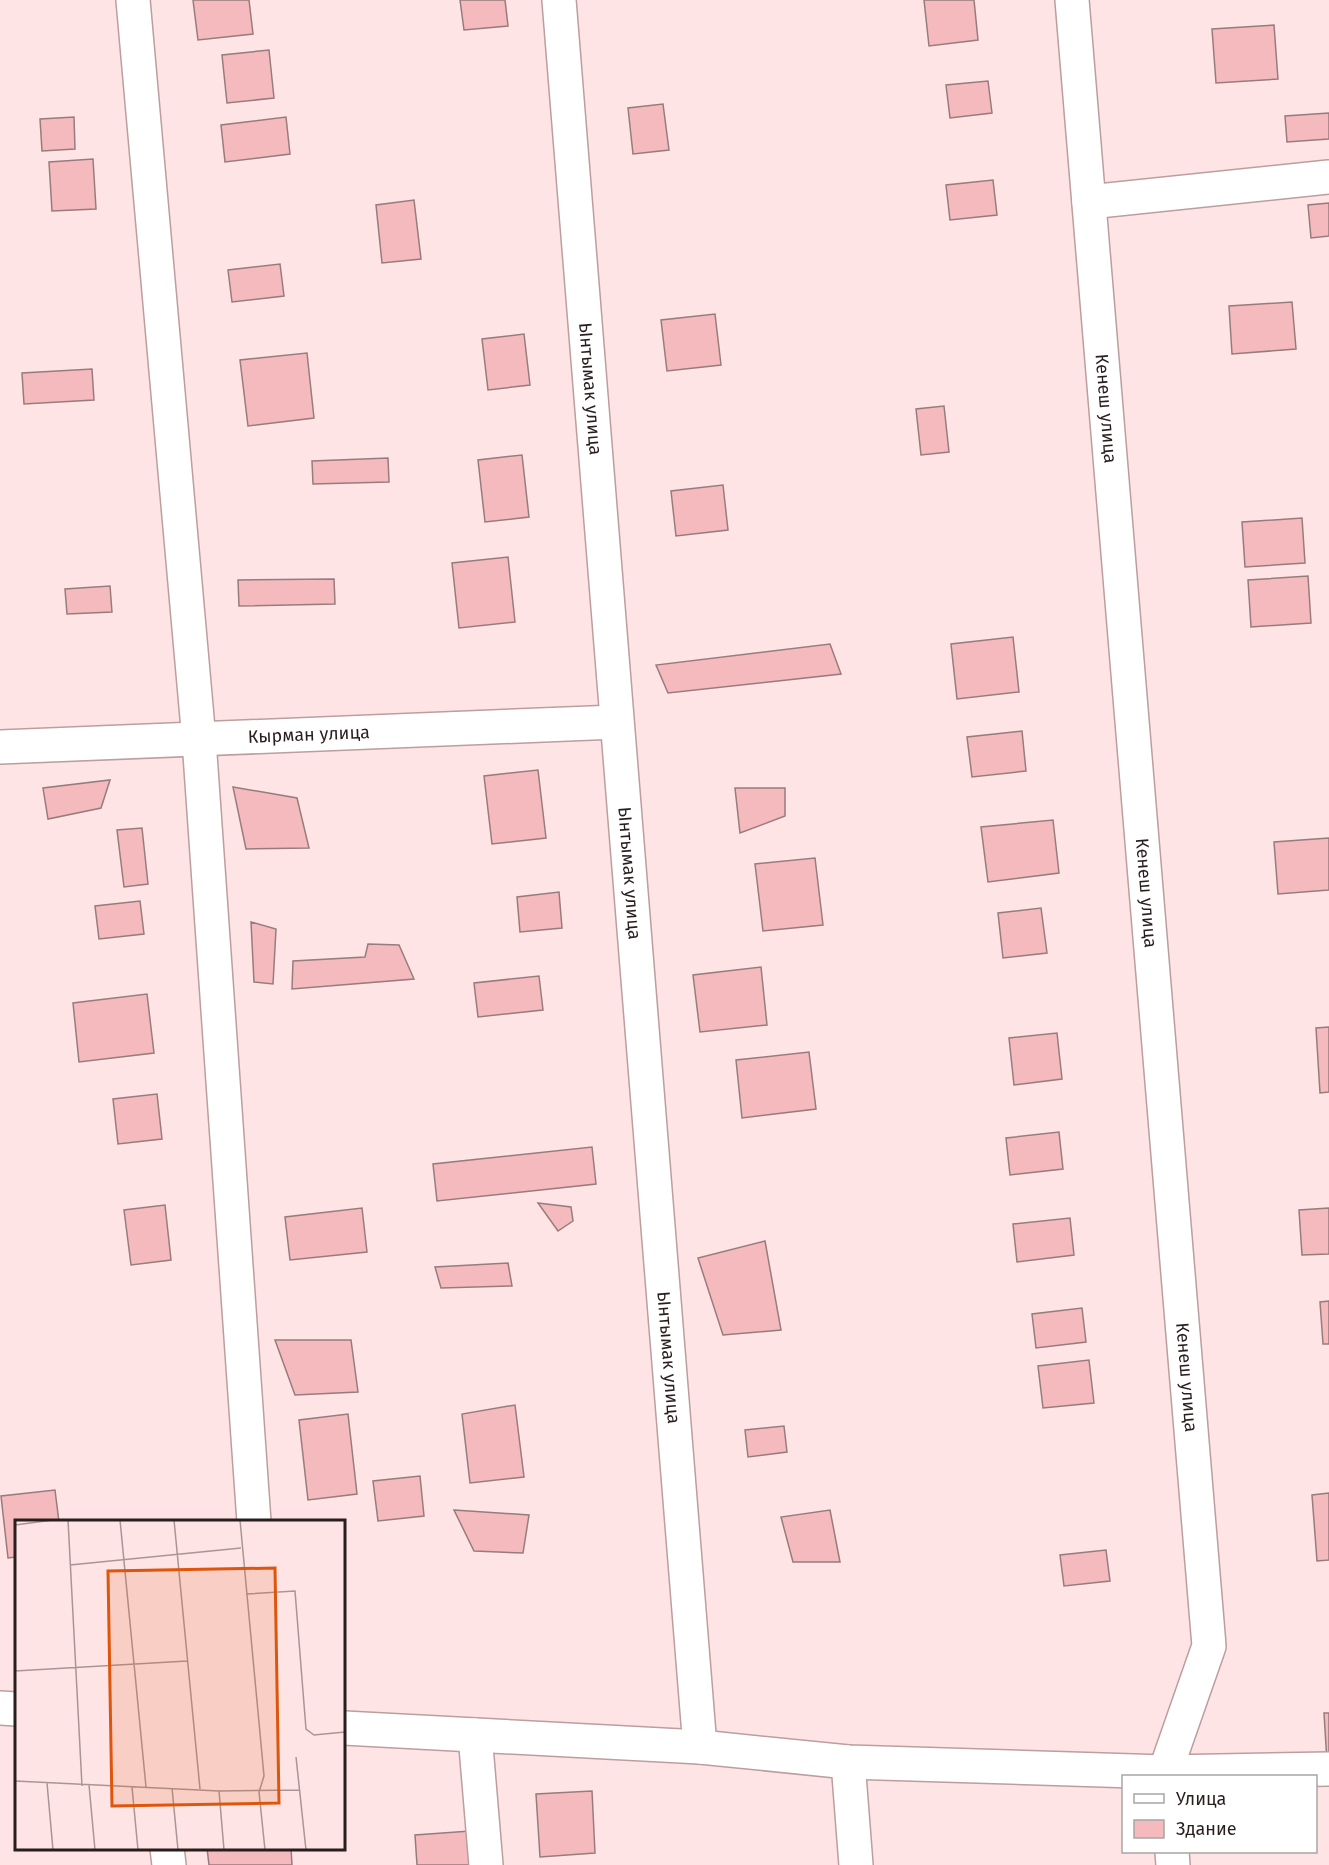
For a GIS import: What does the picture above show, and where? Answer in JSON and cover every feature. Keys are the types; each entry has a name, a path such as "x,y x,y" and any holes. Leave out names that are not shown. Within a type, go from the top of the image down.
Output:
{"street":[{"path":"133,0 200,740 254,1520"},
{"name":"Ынтымак улица","path":"559,0 700,1747"},
{"name":"Кенеш улица","path":"1072,0 1209,1646 1165,1774"},
{"path":"1089,202 1329,177"},
{"name":"Кырман улица","path":"0,747 616,722"},
{"path":"0,1708 15,1709"},
{"path":"345,1728 700,1747 848,1762 1165,1774 1329,1769"},
{"path":"475,1735 486,1865"},
{"path":"848,1762 856,1865"},
{"path":"167,1850 169,1865"}],"building":[{"path":"193,0 249,0 253,34 198,40"},
{"path":"460,0 505,0 508,26 464,30"},
{"path":"924,0 974,0 978,40 929,46"},
{"path":"1274,25 1278,79 1216,83 1212,29"},
{"path":"269,50 274,98 227,103 222,55"},
{"path":"988,81 992,113 950,118 946,85"},
{"path":"663,104 669,150 633,154 628,108"},
{"path":"1329,113 1329,139 1287,142 1285,116"},
{"path":"74,117 75,149 42,151 40,119"},
{"path":"286,117 290,154 225,162 221,125"},
{"path":"93,159 96,209 52,211 49,162"},
{"path":"993,180 997,215 950,220 946,185"},
{"path":"414,200 421,259 382,263 376,205"},
{"path":"1329,203 1329,236 1311,238 1308,205"},
{"path":"280,264 284,296 232,302 228,270"},
{"path":"1292,302 1296,349 1232,354 1229,306"},
{"path":"715,314 721,365 667,371 661,320"},
{"path":"524,334 530,385 488,390 482,339"},
{"path":"307,353 314,418 248,426 240,360"},
{"path":"92,369 94,400 24,404 22,373"},
{"path":"944,406 949,452 921,455 916,409"},
{"path":"522,455 529,517 485,522 478,460"},
{"path":"388,458 389,482 313,484 312,461"},
{"path":"723,485 728,530 676,536 671,491"},
{"path":"1302,518 1305,563 1245,567 1242,522"},
{"path":"508,557 515,622 459,628 452,563"},
{"path":"1308,576 1311,623 1251,627 1248,580"},
{"path":"334,579 335,604 239,606 238,580"},
{"path":"110,586 112,612 67,614 65,589"},
{"path":"1013,637 1019,692 957,699 951,644"},
{"path":"830,644 841,674 668,693 656,665"},
{"path":"1022,731 1026,771 972,777 967,737"},
{"path":"538,770 546,838 492,844 484,776"},
{"path":"110,780 101,808 48,819 43,788"},
{"path":"233,787 297,798 309,848 246,849"},
{"path":"735,788 785,788 785,816 740,833"},
{"path":"1053,820 1059,873 988,882 981,827"},
{"path":"142,828 148,884 124,887 117,830"},
{"path":"1329,838 1329,890 1278,894 1274,842"},
{"path":"815,858 823,925 763,931 755,864"},
{"path":"559,892 562,928 520,932 517,897"},
{"path":"140,901 144,934 99,939 95,906"},
{"path":"1041,908 1047,953 1003,958 998,913"},
{"path":"251,922 276,929 273,984 254,982"},
{"path":"368,944 399,945 414,979 292,989 293,961 365,957"},
{"path":"761,967 767,1025 700,1032 693,975"},
{"path":"539,976 543,1010 478,1017 474,983"},
{"path":"147,994 154,1053 79,1062 73,1003"},
{"path":"1329,1027 1329,1092 1320,1093 1316,1028"},
{"path":"1057,1033 1062,1079 1014,1085 1009,1038"},
{"path":"809,1052 816,1109 742,1118 736,1060"},
{"path":"157,1094 162,1139 118,1144 113,1099"},
{"path":"1059,1132 1063,1169 1010,1175 1006,1138"},
{"path":"592,1147 596,1184 437,1201 433,1164"},
{"path":"538,1203 571,1207 573,1221 558,1231"},
{"path":"165,1205 171,1260 131,1265 124,1210"},
{"path":"362,1208 367,1252 290,1260 285,1217"},
{"path":"1329,1208 1329,1254 1302,1255 1299,1210"},
{"path":"1070,1218 1074,1255 1017,1262 1013,1224"},
{"path":"765,1241 781,1330 723,1335 698,1258"},
{"path":"508,1263 512,1286 441,1288 435,1267"},
{"path":"1329,1301 1329,1344 1323,1344 1320,1302"},
{"path":"1082,1308 1086,1342 1036,1348 1032,1314"},
{"path":"275,1340 351,1340 358,1392 295,1395"},
{"path":"1089,1360 1094,1403 1043,1408 1038,1366"},
{"path":"515,1405 524,1477 470,1483 462,1414"},
{"path":"348,1414 357,1494 308,1500 299,1420"},
{"path":"784,1426 787,1452 748,1457 745,1430"},
{"path":"420,1476 424,1516 378,1521 373,1481"},
{"path":"55,1490 59,1520 15,1520 15,1557 8,1558 1,1496"},
{"path":"1329,1493 1329,1560 1317,1561 1312,1495"},
{"path":"454,1510 529,1515 523,1553 474,1551"},
{"path":"830,1510 840,1562 793,1562 781,1517"},
{"path":"1106,1550 1110,1581 1064,1586 1060,1555"},
{"path":"1324,1713 1329,1713 1329,1762 1327,1762"},
{"path":"592,1791 595,1853 540,1857 536,1794"},
{"path":"470,1831 473,1865 417,1865 415,1835"},
{"path":"207,1850 291,1850 292,1865 209,1865"}]}
